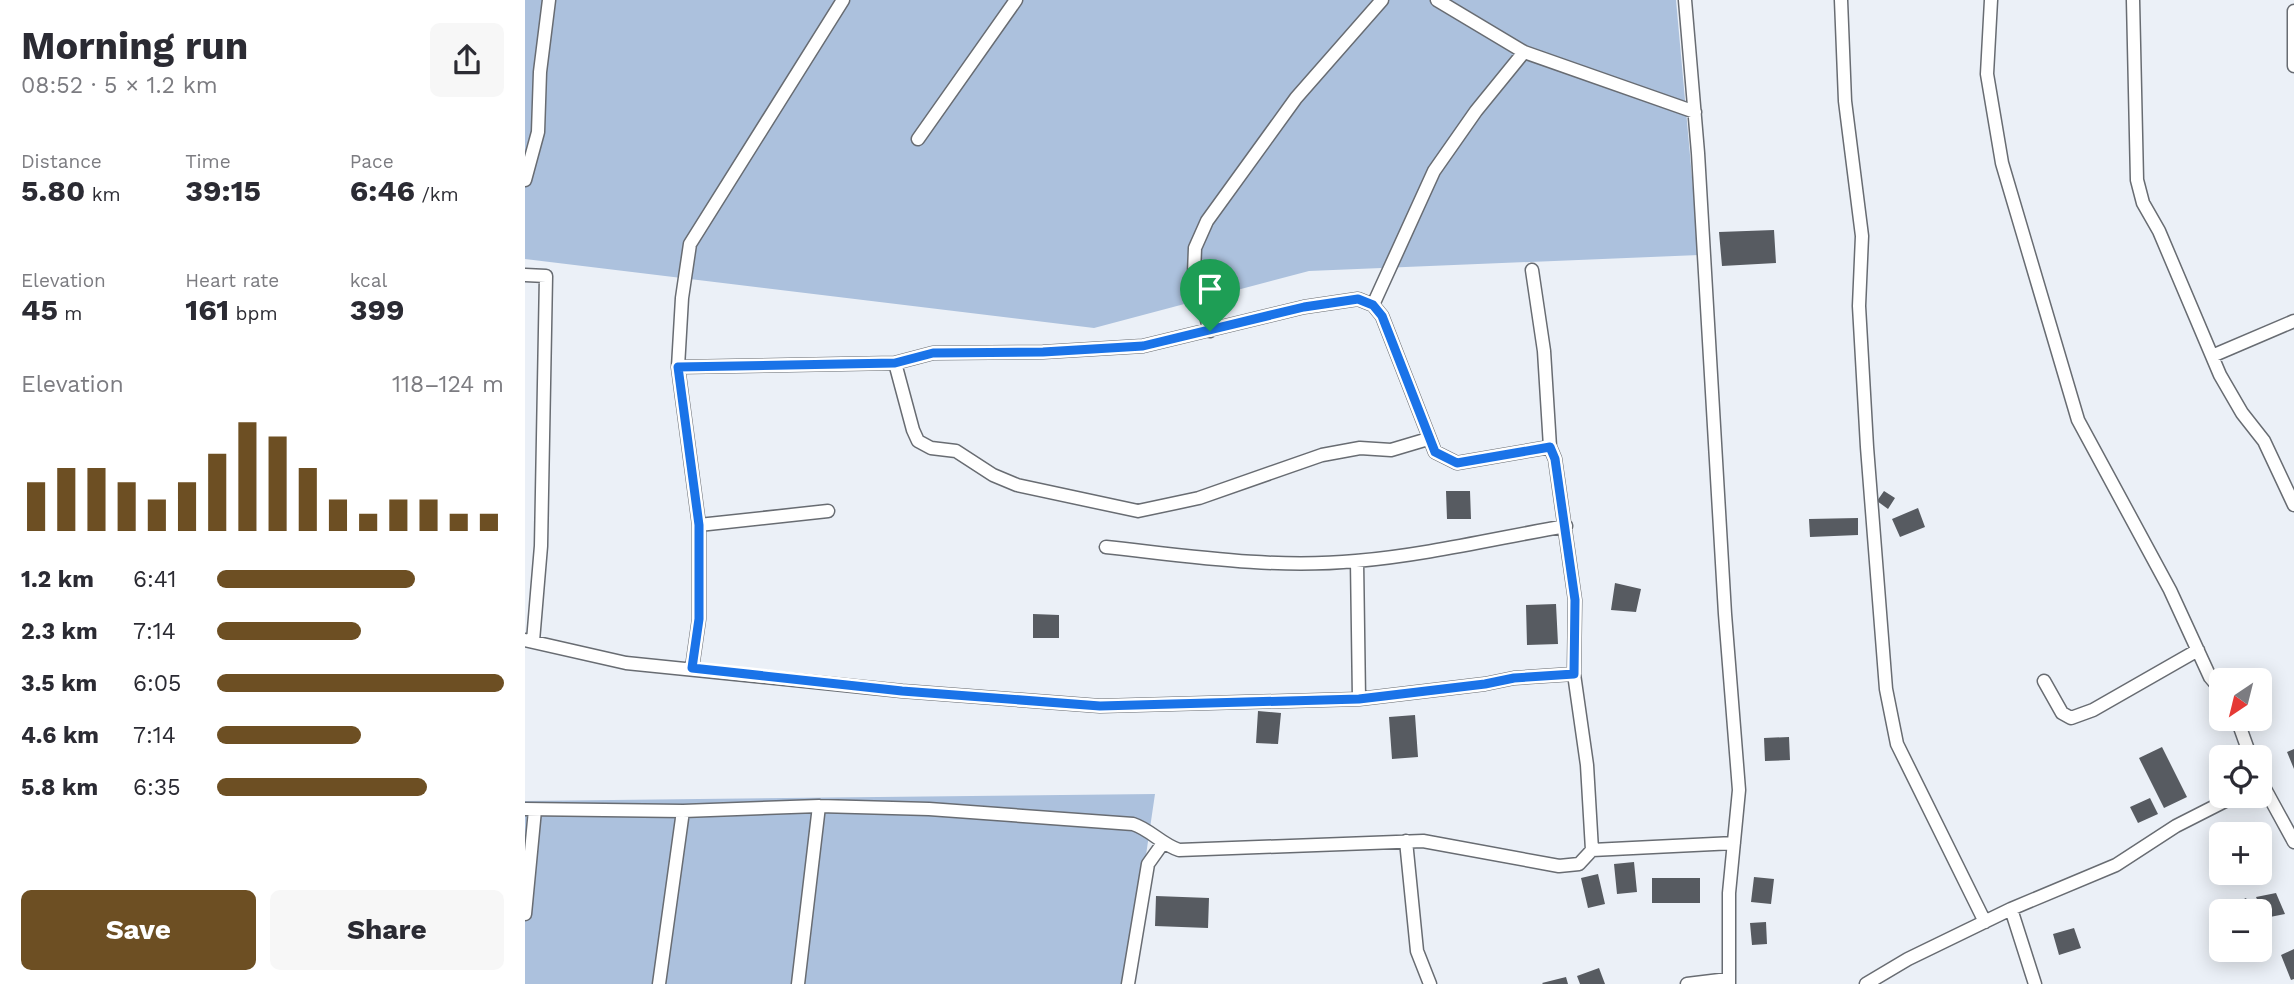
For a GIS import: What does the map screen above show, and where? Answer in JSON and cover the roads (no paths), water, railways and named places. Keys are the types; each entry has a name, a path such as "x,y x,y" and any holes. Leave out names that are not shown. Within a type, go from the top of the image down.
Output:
{"street":[{"path":"525,180 538,132 540,72 549,0"},
{"path":"692,668 699,619 699,525 678,367 690,244 843,0"},
{"path":"918,139 1016,0"},
{"path":"1210,331 1194,274 1195,248 1207,221 1296,98 1382,0"},
{"path":"1437,0 1524,52 1695,112"},
{"path":"1685,0 1695,112 1725,614 1739,790 1728,981 1687,984"},
{"path":"1841,0 1845,101 1862,236 1859,306 1867,447 1888,699 1893,731 1905,762 1985,922"},
{"path":"1990,0 1987,74 2002,163 2078,420 2170,590 2209,669"},
{"path":"2133,0 2137,180 2143,203 2159,230 2212,356 2242,413 2264,441 2294,505"},
{"path":"2294,10 2294,66"},
{"path":"1373,305 1434,171 1476,111 1524,52"},
{"path":"1532,270 1544,351 1550,447 1555,459 1566,526 1575,600 1574,674 1587,765 1592,850"},
{"path":"525,275 546,276 541,546 529,640 626,663 902,691 1100,706 1359,699 1514,678 1574,674"},
{"path":"678,367 895,363 933,353 1043,352 1143,346 1304,307 1358,299 1373,305 1382,316 1435,452 1457,463 1550,447"},
{"path":"2212,356 2294,320"},
{"path":"895,363 918,441 931,448 956,451 993,475 1017,485 1138,511 1199,498 1322,455 1360,448 1391,450 1428,439"},
{"path":"699,525 828,511"},
{"path":"1106,547 1223,561 1357,561 1566,526"},
{"path":"1357,561 1359,699"},
{"path":"2044,681 2061,713 2071,718 2093,710 2198,650"},
{"path":"2272,804 2294,842"},
{"path":"525,914 530,809 683,811 819,806 929,809 1133,824 1145,828 1163,843 1179,850 1423,841 1559,866 1579,864 1592,850 1734,843"},
{"path":"798,984 819,806"},
{"path":"1866,984 1908,959 2011,909 2116,864 2176,826 2211,808"},
{"path":"659,984 683,811"},
{"path":"1406,841 1417,951 1430,984"},
{"path":"1128,984 1147,864 1163,843"},
{"path":"2011,909 2035,984"}]}
